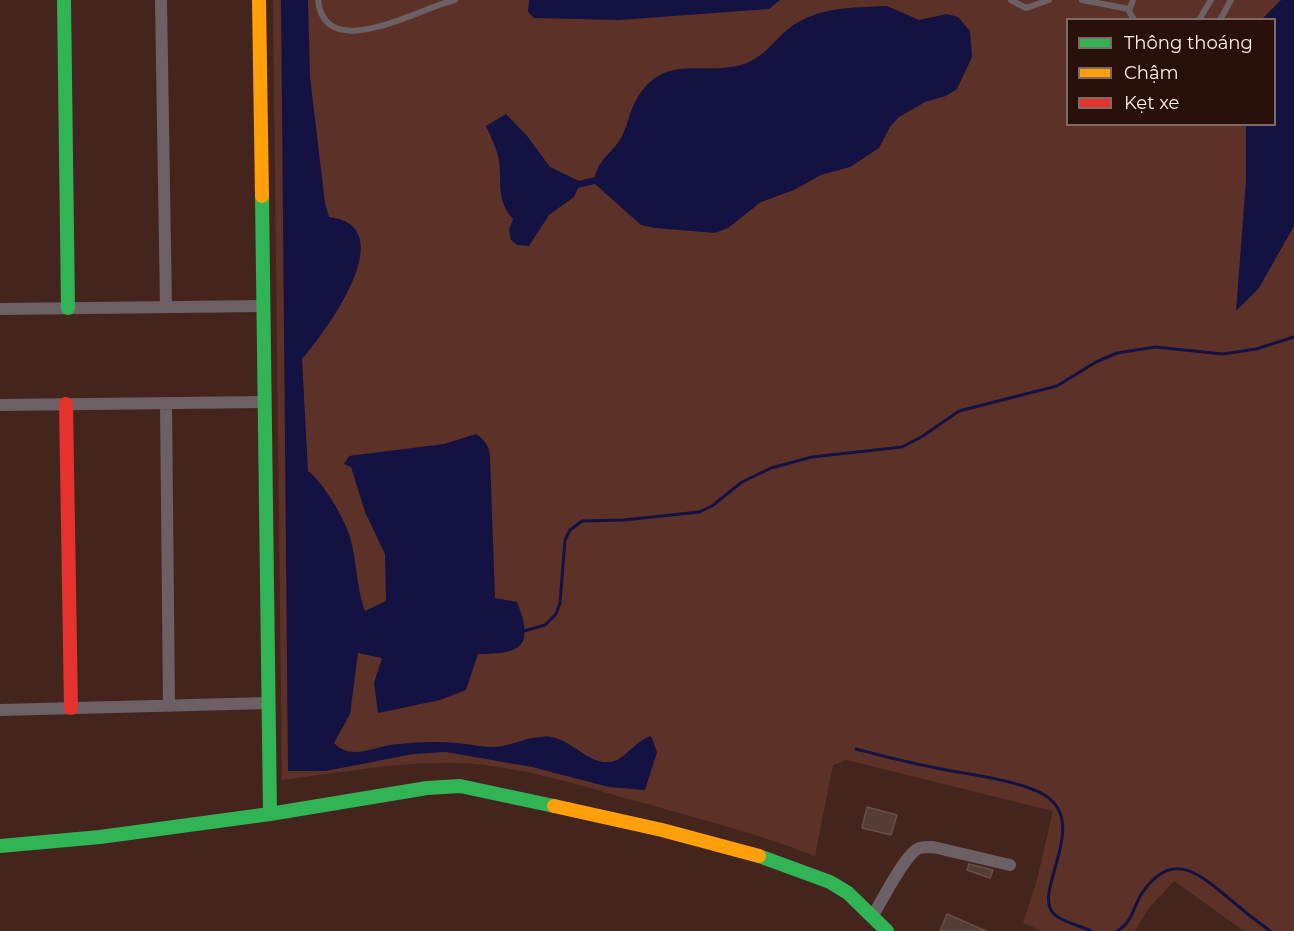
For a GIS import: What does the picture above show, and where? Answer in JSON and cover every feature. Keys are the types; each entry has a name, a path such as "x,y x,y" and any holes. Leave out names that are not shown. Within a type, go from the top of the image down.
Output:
{"street":[{"path":"64,0 68,308"},
{"path":"161,0 166,307"},
{"path":"259,0 270,814"},
{"path":"0,309 263,306"},
{"path":"0,405 264,402"},
{"path":"166,403 169,706"},
{"path":"66,404 71,708"},
{"path":"0,710 269,703"},
{"path":"0,846 100,837 270,814 427,788 460,786 498,793 759,856 830,882 848,893 887,931"},
{"path":"873,915 914,852 920,848 933,847 1010,865"}],"lane":[{"path":"318,0 320,15 325,22 355,30 384,26 455,0"},
{"path":"1011,0 1026,8 1049,0"},
{"path":"1082,0 1129,9"},
{"path":"1133,0 1129,9 1133,18"},
{"path":"1202,18 1211,0"},
{"path":"1221,18 1231,0"}],"shaded area":[{"path":"273,0 1294,0 1294,931 1244,931 1174,881 1148,909 1135,931 1042,931 1023,923 1037,880 1053,811 846,760 833,765 815,856 703,820 527,772 459,763 370,768 282,780"},
{"path":"281,0 308,0 310,77 325,203 329,217 351,225 360,239 360,259 352,282 326,328 302,359 308,471 327,492 347,529 365,611 386,601 385,554 365,512 351,467 344,464 349,456 444,444 476,434 479,436 488,446 490,456 495,598 517,602 525,629 524,638 514,649 493,654 478,654 466,690 440,700 378,713 374,683 382,658 358,653 350,714 334,743 341,749 356,752 390,745 428,742 494,747 537,737 552,737 567,743 594,760 609,762 620,758 651,736 657,752 645,790 609,787 532,767 446,752 413,754 326,771 288,771"},
{"path":"529,0 780,0 769,9 619,20 534,18 528,12"},
{"path":"1281,0 1294,0 1294,226 1259,288 1236,311 1246,180 1246,126 1276,126 1276,18 1263,18"},
{"path":"887,6 919,20 947,14 958,17 970,31 972,57 957,89 946,96 925,102 899,117 890,127 879,148 850,167 821,175 794,190 761,202 728,228 715,233 641,225 595,184 578,188 574,197 549,215 529,246 517,245 511,240 509,230 513,219 504,205 498,157 486,126 506,114 528,137 550,167 579,181 595,177 603,160 622,136 635,102 647,86 659,76 673,70 733,67 749,62 765,52 798,22 822,12"}],"building":[{"path":"867,807 897,815 891,835 862,828"},
{"path":"969,864 993,870 990,878 967,870"},
{"path":"947,914 986,931 940,931"}],"waterway":[{"path":"524,631 545,625 556,614 560,603 565,540 570,530 582,521 624,520 699,512 712,506 742,482 771,468 812,457 902,447 923,436 959,411 1057,386 1096,362 1117,353 1155,347 1223,354 1256,349 1294,337"},
{"path":"856,749 916,764 1013,783 1028,787 1050,799 1060,812 1063,827 1049,892 1049,904 1058,917 1091,931"},
{"path":"1117,931 1130,919 1142,893 1153,880 1163,872 1173,869 1184,869 1204,879 1270,931"}],"traffic: fast":[{"path":"64,0 68,308"},
{"path":"262,196 270,814"},
{"path":"0,846 100,837 270,814 427,788 460,786 554,806"},
{"path":"759,856 830,882 848,893 887,931"}],"traffic: slow":[{"path":"259,0 262,196"},
{"path":"554,806 662,830 759,856"}],"traffic: jam":[{"path":"66,404 71,708"}]}
